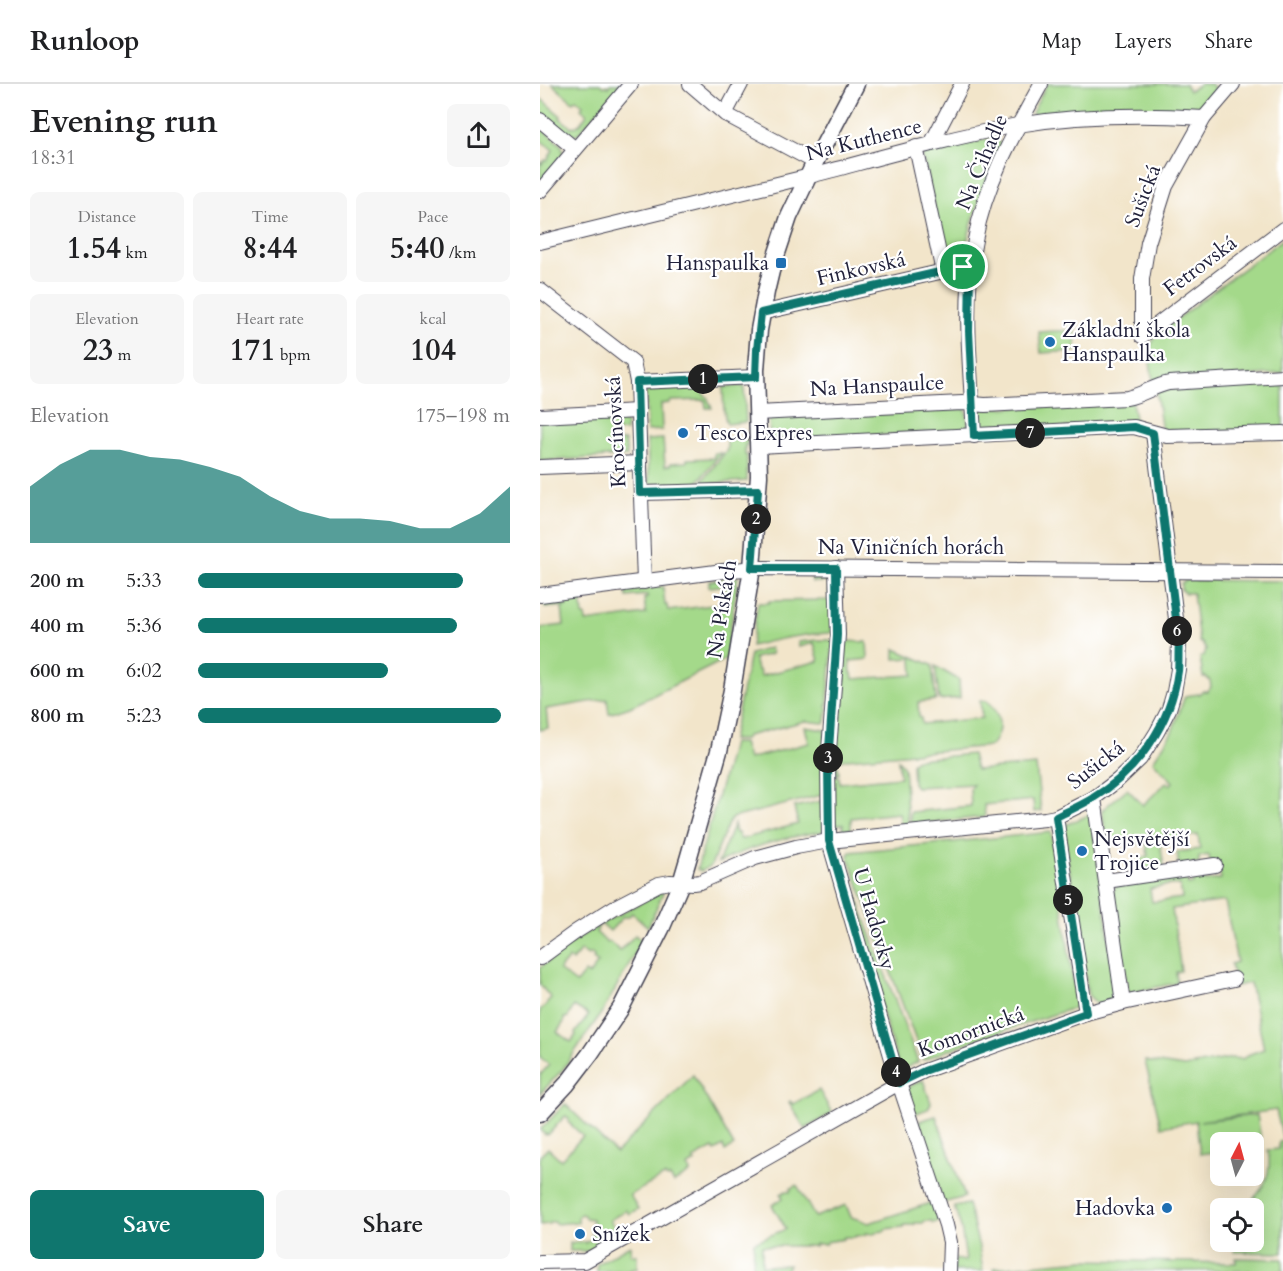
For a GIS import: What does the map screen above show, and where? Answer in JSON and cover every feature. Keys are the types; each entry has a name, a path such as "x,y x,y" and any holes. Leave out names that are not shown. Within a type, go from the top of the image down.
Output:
{"street":[{"path":"540,191 632,84"},
{"path":"690,84 725,114 811,169"},
{"path":"725,114 741,84"},
{"name":"Na Pískách","path":"540,1113 567,1084 621,1008 661,929 681,883 719,751 738,656 752,568 758,490 756,377 761,313 771,270 789,217 811,169 856,84"},
{"path":"931,144 962,84"},
{"name":"Na Čihadle","path":"974,436 969,331 970,265 975,238 992,180 1018,125 1041,84"},
{"name":"Sušická","path":"1142,336 1142,279 1148,243 1166,186 1204,118 1230,85"},
{"name":"Na Kuthence","path":"540,242 811,169 1018,125 1115,116 1161,115 1204,118"},
{"path":"540,120 575,149"},
{"path":"916,147 943,272"},
{"name":"Fetrovská","path":"1142,336 1283,229"},
{"name":"Finkovská","path":"761,313 970,265"},
{"name":"Krocínovská","path":"540,290 633,362 637,382 644,582"},
{"name":"Na Hanspaulce","path":"757,414 962,403 985,405 1127,398 1165,384 1283,376"},
{"path":"637,382 756,377"},
{"path":"540,416 638,411"},
{"path":"758,446 1134,427 1167,436 1283,433"},
{"name":"Sušická","path":"540,958 577,931 659,884 700,882 755,858 829,841 1056,817 1094,798 1118,780 1140,759 1157,732 1169,709 1178,669 1179,643 1153,433"},
{"path":"540,467 640,463"},
{"path":"640,493 758,490"},
{"name":"Na Viničních horách","path":"540,595 752,568 1283,572"},
{"name":"U Hadovky","path":"836,568 837,635 828,763 829,841 899,1083 941,1206 950,1242 949,1271"},
{"path":"1094,798 1123,1003"},
{"path":"1056,817 1086,1013"},
{"path":"1106,882 1215,865"},
{"name":"Komornická","path":"585,1266 899,1083 924,1071 1086,1013 1234,979"},
{"path":"540,1262 585,1266"}],"green space":[{"path":"552,84 600,84 608,87 610,84 622,84 578,134 569,135 540,111 540,98 571,127 580,124 587,114 581,108 583,105 576,99 573,102"},
{"path":"1047,84 1185,84 1189,91 1200,84 1211,84 1218,92 1202,110 1118,109 1035,117 1032,113"},
{"path":"540,127 562,146 563,155 540,182 540,162 542,164 545,160 547,161 553,150 540,140"},
{"path":"996,137 1001,145 974,216 963,260 947,264 922,154"},
{"path":"1283,239 1283,373 1153,382 1150,351 1158,334"},
{"path":"1075,330 1076,351 1041,353 1039,332"},
{"path":"1283,379 1283,431 1162,433 1156,391 1158,389"},
{"path":"744,386 746,422 727,424 723,387"},
{"path":"696,388 707,397 712,408 706,408 705,400 671,401 661,404 662,430 647,431 647,391"},
{"path":"1132,401 1136,424 980,432 978,409"},
{"path":"966,409 969,430 770,442 769,418"},
{"path":"625,417 626,431 612,432 612,441 625,441 627,456 540,461 540,421"},
{"path":"663,439 665,466 671,463 687,462 687,459 714,458 714,453 721,453 696,484 651,485 649,483 647,440"},
{"path":"747,439 745,455 747,455 747,481 700,484 727,450 727,440"},
{"path":"834,575 833,632 790,637 751,646 758,603 829,600 829,582 812,582 811,576"},
{"path":"738,577 726,659 630,707 609,714 607,699 546,709 548,728 540,730 540,628 564,625 562,608 565,607 545,608 544,602 581,597 586,622 646,614 644,598 648,598 647,595 627,597 626,591 663,586 668,611 728,603 726,585 709,587 709,581"},
{"path":"1187,580 1283,581 1283,1139 1276,1110 1200,1121 1257,1115 1260,1132 1210,1132 1210,1153 1200,1154 1196,1121 1161,1127 1145,1061 1184,1067 1232,1058 1242,1059 1264,1049 1250,983 1236,986 1231,964 1237,962 1225,901 1172,909 1181,971 1176,972 1177,983 1128,993 1113,892 1116,886 1187,875 1188,885 1193,884 1192,874 1201,875 1205,881 1221,879 1218,861 1210,862 1209,855 1199,857 1199,863 1179,866 1177,852 1200,849 1198,835 1189,836 1160,841 1164,868 1142,871 1140,858 1148,856 1146,843 1133,844 1132,838 1107,843 1102,810 1127,789 1143,805 1167,782 1170,785 1173,782 1153,761 1172,732 1185,696 1199,694 1211,687 1210,681 1203,677 1200,657 1204,656 1206,649 1199,642 1193,593 1185,593 1181,590 1181,583","holes":["1180,885 1182,898 1152,902 1150,889"]},
{"path":"817,640 833,642 826,722 805,721 747,736 744,740 732,740 750,654 770,648 772,654 754,658 761,676 819,661 814,643 799,647 798,642"},
{"path":"842,642 867,642 868,659 850,661 853,679 913,675 912,658 895,659 895,649 932,665 936,700 918,702 922,724 982,718 980,701 987,701 996,712 999,723 998,734 991,746 834,759"},
{"path":"935,666 959,680 960,698 939,700"},
{"path":"805,727 825,730 826,794 732,818 711,866 701,871 697,869 732,743 743,743 748,759 809,743"},
{"path":"972,754 976,770 1036,765 1041,811 1034,812 1033,800 984,805 985,817 911,824 911,812 971,806 970,789 973,784 916,787 913,783 912,764 914,761"},
{"path":"898,760 904,767 908,824 901,825 899,813 851,818 851,829 843,830 843,824 837,825 837,831 832,831 832,772 834,768 838,766 839,774 833,777 839,777 840,783 900,777"},
{"path":"826,800 826,831 771,842 718,863 734,824 736,833 742,839 798,824 794,807"},
{"path":"1091,814 1117,995 1116,1000 1098,1005 1088,995 1063,826"},
{"path":"1051,832 1077,1007 972,1041 923,1060 848,856 850,852"},
{"path":"852,884 918,1062 900,1071 845,886"},
{"path":"662,891 648,927 632,913 628,917 623,917 610,931 602,924 597,927 596,932 620,951 635,935 642,941 604,1009 563,1069 540,1094 540,1075 549,1065 540,1057 540,1010 551,998 540,985 540,968 592,929","holes":["581,950 594,956 593,959 598,963 589,975 585,972 576,983 559,970 569,958 572,961","574,1006 589,1015 571,1042 557,1032 564,1018 568,1017"]},
{"path":"693,1075 734,1146 725,1151 723,1146 715,1151 713,1148 693,1159 695,1162 687,1167 691,1172 674,1183 670,1177 664,1176 630,1195 638,1209 629,1214 626,1210 610,1220 615,1229 616,1236 613,1239 591,1251 570,1251 570,1242 585,1243 592,1240 592,1219 585,1218 581,1214 578,1216 578,1222 555,1224 555,1222 550,1222 540,1225 540,1156 548,1148 561,1160 583,1136 568,1122 569,1119 566,1116 548,1135 540,1130 565,1104 616,1153"},
{"path":"923,1080 931,1103 928,1109 914,1114 906,1088"},
{"path":"819,1090 832,1113 805,1129 789,1102 793,1104"},
{"path":"936,1116 965,1197 943,1203 919,1121"},
{"path":"1283,1141 1283,1253 1235,1252 1264,1252 1264,1198 1254,1198 1264,1186 1267,1176 1268,1150 1279,1149 1279,1142"},
{"path":"797,1185 815,1217 846,1205 851,1217 869,1223 934,1202 939,1221 933,1223 924,1221 914,1225 885,1229 885,1231 874,1234 865,1233 865,1235 855,1237 844,1237 844,1239 826,1242 826,1244 815,1244 815,1246 762,1246 762,1266 789,1265 785,1271 753,1271 754,1242 786,1229 772,1205 783,1199 781,1194 786,1191 790,1192 791,1188"},
{"path":"968,1204 983,1271 953,1271 955,1259 966,1261 961,1227 954,1207"},
{"path":"630,1245 631,1255 637,1255 637,1269 597,1271 597,1264"},
{"path":"1236,1258 1283,1259 1283,1271 995,1271 994,1268 1084,1260 1236,1263"}],"place":[{"name":"Hanspaulka","path":"781,263"},
{"name":"Základní škola Hanspaulka","path":"1050,342"},
{"name":"Tesco Expres","path":"683,433"},
{"name":"Nejsvětější Trojice","path":"1082,851"},
{"name":"Hadovka","path":"1167,1208"},
{"name":"Snížek","path":"580,1234"}],"route":[{"path":"970,265 969,331 974,436 1134,427 1153,433 1179,643 1178,669 1169,709 1140,759 1094,798 1056,817 1086,1013 924,1071 899,1083 829,841 828,763 837,635 836,568 752,568 758,490 640,493 637,382 756,377 761,313 963,267 970,265"}]}
